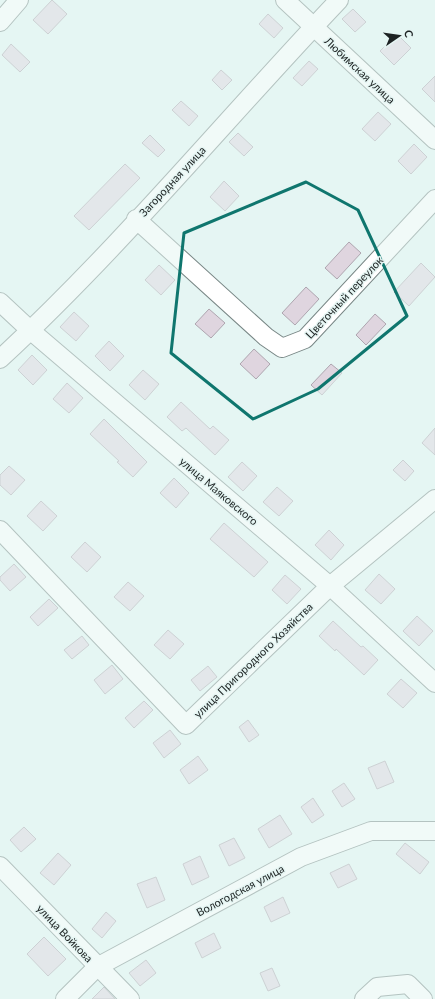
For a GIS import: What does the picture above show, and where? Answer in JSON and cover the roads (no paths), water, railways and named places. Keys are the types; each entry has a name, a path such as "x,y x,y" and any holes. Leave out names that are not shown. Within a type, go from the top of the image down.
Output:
{"street":[{"path":"0,22 19,0"},
{"name":"Любимская улица","path":"285,0 435,140"},
{"name":"Загородная улица","path":"0,359 95,267 136,219 339,0"},
{"name":"Цветочный переулок","path":"136,219 266,337 282,348 305,340 435,199"},
{"name":"улица Маяковского","path":"0,302 30,330 330,586 435,683"},
{"name":"улица Пригородного Хозяйства","path":"0,530 186,725 330,586 435,499"},
{"name":"Вологодская улица","path":"65,999 97,967 301,857 372,831 435,831"},
{"name":"улица Войкова","path":"0,866 97,967 130,999"},
{"path":"364,999 377,987 408,984 423,999"}]}
